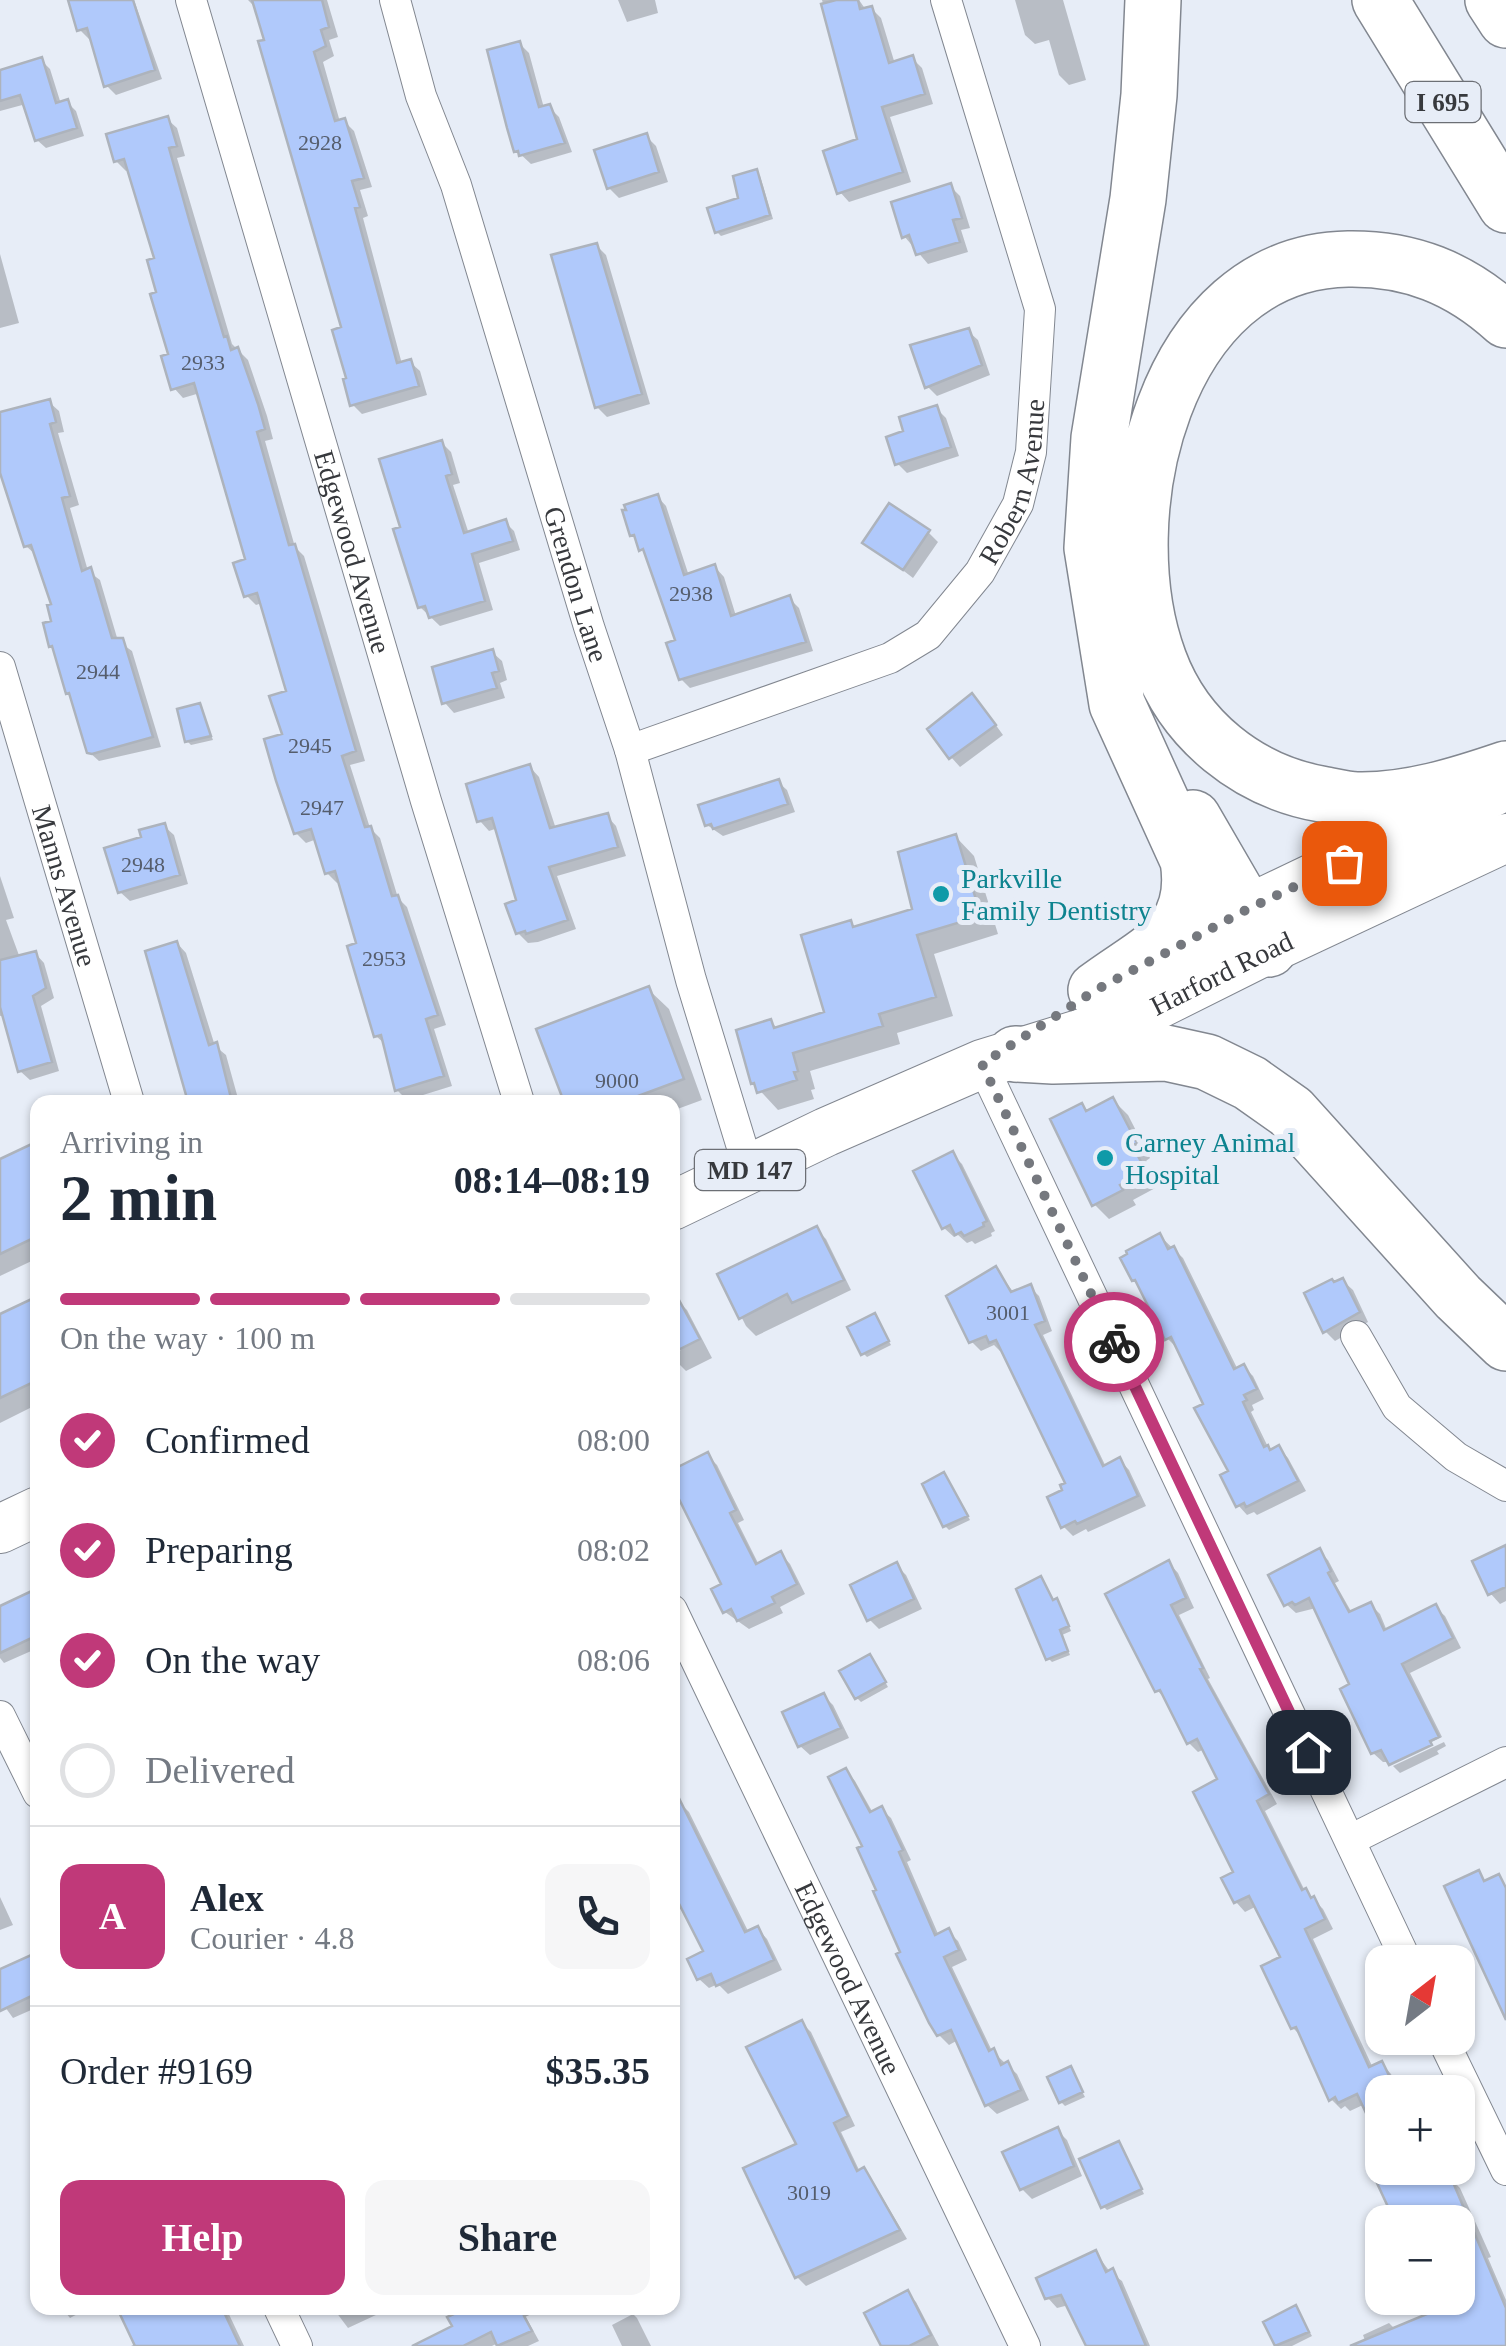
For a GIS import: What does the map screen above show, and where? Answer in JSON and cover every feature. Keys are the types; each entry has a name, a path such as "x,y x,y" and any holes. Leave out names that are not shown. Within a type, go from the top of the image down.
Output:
{"highway":[{"path":"1096,990 1180,926 1192,884 1188,860 1117,704 1092,548 1099,438 1138,199 1153,0"},
{"name":"I 695","path":"1380,0 1506,205"},
{"path":"1493,0 1506,20"},
{"path":"1506,320 1473,292 1443,276 1404,263 1330,260 1261,283 1212,323 1173,384 1146,472 1141,540 1149,625 1159,662 1195,723 1223,750 1262,777 1302,790 1357,800 1415,795 1506,768"},
{"path":"1110,672 1258,929"},
{"path":"999,1059 1166,1053 1207,1062 1250,1083 1291,1112 1458,1297 1506,1343"}],"main road":[{"name":"Harford Road","path":"680,1202 826,1132 999,1059 1130,1018 1258,929 1506,786"},
{"name":"Harford Road","path":"999,1059 1096,990 1506,838"},
{"path":"0,1529 30,1515"}],"street":[{"name":"Edgewood Avenue","path":"191,0 426,801 517,1095"},
{"name":"Grendon Lane","path":"395,0 421,96 456,185 630,750 701,1016 749,1170"},
{"name":"Robern Avenue","path":"630,750 890,658 928,635 980,572 1018,504 1031,452 1040,309 946,0"},
{"name":"Manns Avenue","path":"0,667 5,706 127,1095"},
{"path":"999,1059 1398,1945"},
{"path":"1356,1336 1397,1407 1456,1457 1506,1486"},
{"name":"Edgewood Avenue","path":"680,1627 1025,2346"},
{"path":"0,1716 30,1777"},
{"path":"1350,1840 1506,1762"},
{"path":"1450,2055 1506,2170"},
{"path":"282,2315 298,2346"}],"building":[{"path":"68,0 133,0 155,70 104,87 87,28 77,31"},
{"path":"252,0 322,0 329,27 321,30 326,46 314,52 335,121 345,118 364,178 352,181 360,207 355,208 397,363 411,359 419,386 350,406 332,330 341,327 258,41 264,40"},
{"path":"858,0 860,9 872,6 889,63 913,55 925,94 882,107 903,172 837,194 823,151 857,139 821,4"},
{"path":"520,41 539,107 550,104 565,143 519,156 518,151 514,152 487,50"},
{"path":"42,57 56,103 68,99 77,128 35,141 20,95 0,101 0,70"},
{"path":"168,116 177,146 169,148 190,223 224,337 227,336 231,350 238,347 258,404 265,429 257,432 289,545 295,544 356,751 342,756 365,827 371,826 392,896 398,895 438,1015 426,1019 444,1076 395,1091 381,1035 374,1037 347,946 356,943 335,871 325,874 311,829 294,834 276,781 264,739 282,734 269,696 286,691 257,593 244,597 233,563 245,559 194,383 171,390 161,356 168,354 150,294 156,292 147,260 154,258 124,159 114,162 106,134"},
{"path":"647,133 659,172 607,189 594,150"},
{"path":"757,169 770,215 715,233 707,208 738,198 733,176"},
{"path":"951,183 962,218 953,220 960,242 916,255 909,235 902,238 891,202"},
{"path":"597,243 642,394 595,408 551,255"},
{"path":"969,328 982,365 925,388 910,345"},
{"path":"50,399 56,422 50,424 70,496 62,498 82,571 91,567 112,638 123,638 153,737 92,754 87,753 69,693 66,694 52,646 49,647 43,623 51,621 47,605 51,604 31,545 24,547 0,473 0,412"},
{"path":"937,405 951,447 895,465 886,437 903,431 899,417"},
{"path":"442,440 452,474 446,476 464,533 506,519 513,541 472,554 485,601 429,618 425,606 418,608 393,529 400,527 379,459"},
{"path":"658,494 684,575 715,564 731,616 790,595 806,642 679,680 666,643 675,640 643,549 639,551 634,535 630,536 622,510 626,510 624,505"},
{"path":"889,503 930,530 903,570 862,543"},
{"path":"493,649 499,671 492,673 497,688 442,704 432,667"},
{"path":"972,693 996,725 949,759 927,729"},
{"path":"200,703 211,736 185,742 177,709"},
{"path":"530,764 550,828 608,813 618,847 549,867 568,920 516,934 505,904 516,900 492,818 477,822 466,784"},
{"path":"779,779 788,804 713,829 711,824 705,826 698,805"},
{"path":"165,823 180,875 118,893 104,848 141,837 139,830"},
{"path":"956,834 981,916 917,935 936,997 879,1014 883,1026 793,1053 797,1080 757,1093 736,1030 771,1019 774,1028 824,1012 801,935 851,920 853,927 912,909 898,852"},
{"path":"177,941 209,1045 217,1042 230,1095 186,1095 145,951"},
{"path":"36,951 46,988 33,996 52,1062 18,1072 0,1007 0,960"},
{"path":"649,986 684,1079 641,1095 561,1095 536,1029"},
{"name":"Carney Animal Hospital","path":"1113,1097 1137,1143 1132,1145 1146,1171 1120,1185 1123,1190 1092,1206 1050,1119 1082,1103 1086,1111"},
{"path":"30,1145 30,1240 0,1254 0,1159"},
{"path":"953,1151 987,1221 964,1236 961,1232 955,1235 950,1225 942,1229 913,1171"},
{"path":"817,1226 844,1280 792,1303 787,1294 739,1319 717,1274"},
{"path":"1160,1233 1168,1249 1174,1246 1234,1369 1244,1364 1257,1389 1244,1395 1247,1400 1243,1402 1264,1447 1268,1445 1270,1450 1279,1445 1298,1481 1246,1507 1244,1503 1236,1507 1220,1475 1228,1471 1194,1408 1203,1404 1171,1337 1165,1340 1120,1258"},
{"path":"996,1266 1011,1292 1031,1284 1045,1321 1035,1325 1103,1466 1120,1457 1138,1496 1077,1524 1075,1521 1061,1528 1047,1497 1062,1490 1060,1485 1065,1483 996,1340 989,1343 986,1336 969,1343 946,1296"},
{"path":"1343,1278 1360,1312 1323,1333 1304,1293 1332,1279 1334,1282"},
{"path":"30,1300 30,1384 0,1398 0,1314"},
{"path":"680,1302 700,1339 680,1349"},
{"path":"875,1313 889,1341 861,1355 847,1327"},
{"path":"708,1452 736,1510 730,1513 756,1564 781,1551 797,1584 772,1597 775,1603 737,1621 731,1609 723,1613 711,1589 721,1584 680,1501 680,1466"},
{"path":"944,1472 968,1516 943,1527 922,1484"},
{"path":"1506,1545 1506,1587 1488,1595 1472,1561"},
{"path":"1320,1548 1331,1571 1328,1573 1349,1612 1371,1602 1384,1630 1436,1604 1453,1638 1402,1664 1439,1737 1430,1741 1432,1745 1389,1765 1381,1750 1371,1754 1340,1689 1349,1684 1309,1598 1284,1606 1268,1575"},
{"path":"1169,1560 1186,1598 1171,1605 1203,1668 1200,1669 1269,1794 1257,1801 1302,1890 1306,1888 1311,1898 1314,1896 1325,1919 1305,1929 1369,2067 1382,2061 1389,2075 1365,2075 1365,2111 1357,2094 1338,2103 1335,2097 1329,2101 1296,2027 1291,2029 1261,1966 1280,1957 1249,1896 1234,1903 1221,1878 1233,1872 1193,1792 1217,1779 1197,1739 1187,1744 1160,1690 1155,1692 1105,1594"},
{"path":"897,1562 914,1599 867,1621 850,1585"},
{"path":"1041,1576 1053,1600 1057,1598 1069,1626 1060,1630 1068,1651 1046,1660 1016,1589"},
{"path":"30,1592 30,1639 0,1653 0,1606"},
{"path":"870,1654 886,1682 855,1699 839,1671"},
{"path":"824,1693 841,1728 798,1747 782,1712"},
{"path":"846,1768 870,1812 882,1806 935,1935 949,1928 959,1950 944,1957 989,2051 994,2048 1001,2065 1008,2061 1021,2090 985,2106 951,2030 937,2036 929,2023 896,1954 900,1952 857,1848 862,1846 828,1777"},
{"path":"680,1800 745,1932 758,1926 774,1960 716,1986 711,1974 697,1980 687,1959 703,1951 680,1906"},
{"path":"1479,1870 1484,1881 1499,1874 1506,1888 1506,2020 1475,1953 1475,1945 1471,1945 1444,1886"},
{"path":"30,1956 30,1997 0,2011 0,1969"},
{"path":"802,2020 848,2116 834,2123 857,2171 864,2167 900,2230 795,2278 743,2168 796,2144 746,2047"},
{"path":"1071,2066 1083,2092 1059,2103 1047,2077"},
{"path":"1058,2127 1074,2166 1020,2190 1002,2152"},
{"path":"1119,2141 1142,2189 1101,2208 1079,2159"},
{"path":"1378,2185 1454,2185 1463,2205 1387,2205"},
{"path":"1475,2234 1506,2308 1506,2346 1350,2346 1425,2315 1475,2315"},
{"path":"1096,2250 1106,2272 1113,2268 1146,2346 1086,2346 1061,2295 1045,2299 1036,2278"},
{"path":"908,2290 931,2335 909,2346 881,2346 864,2313"},
{"path":"1296,2305 1309,2332 1275,2346 1263,2322"},
{"path":"120,2315 225,2315 240,2346 135,2346"},
{"path":"526,2315 532,2331 497,2346 491,2332 463,2346 412,2346 452,2326 447,2317"}],"way so far":[{"path":"1114,1342 982,1064 1096,990 1344,863"}],"place":[{"name":"Parkville Family Dentistry","path":"941,894"},
{"name":"Carney Animal Hospital","path":"1105,1158"}],"route":[{"path":"1114,1342 1308,1752"}]}
